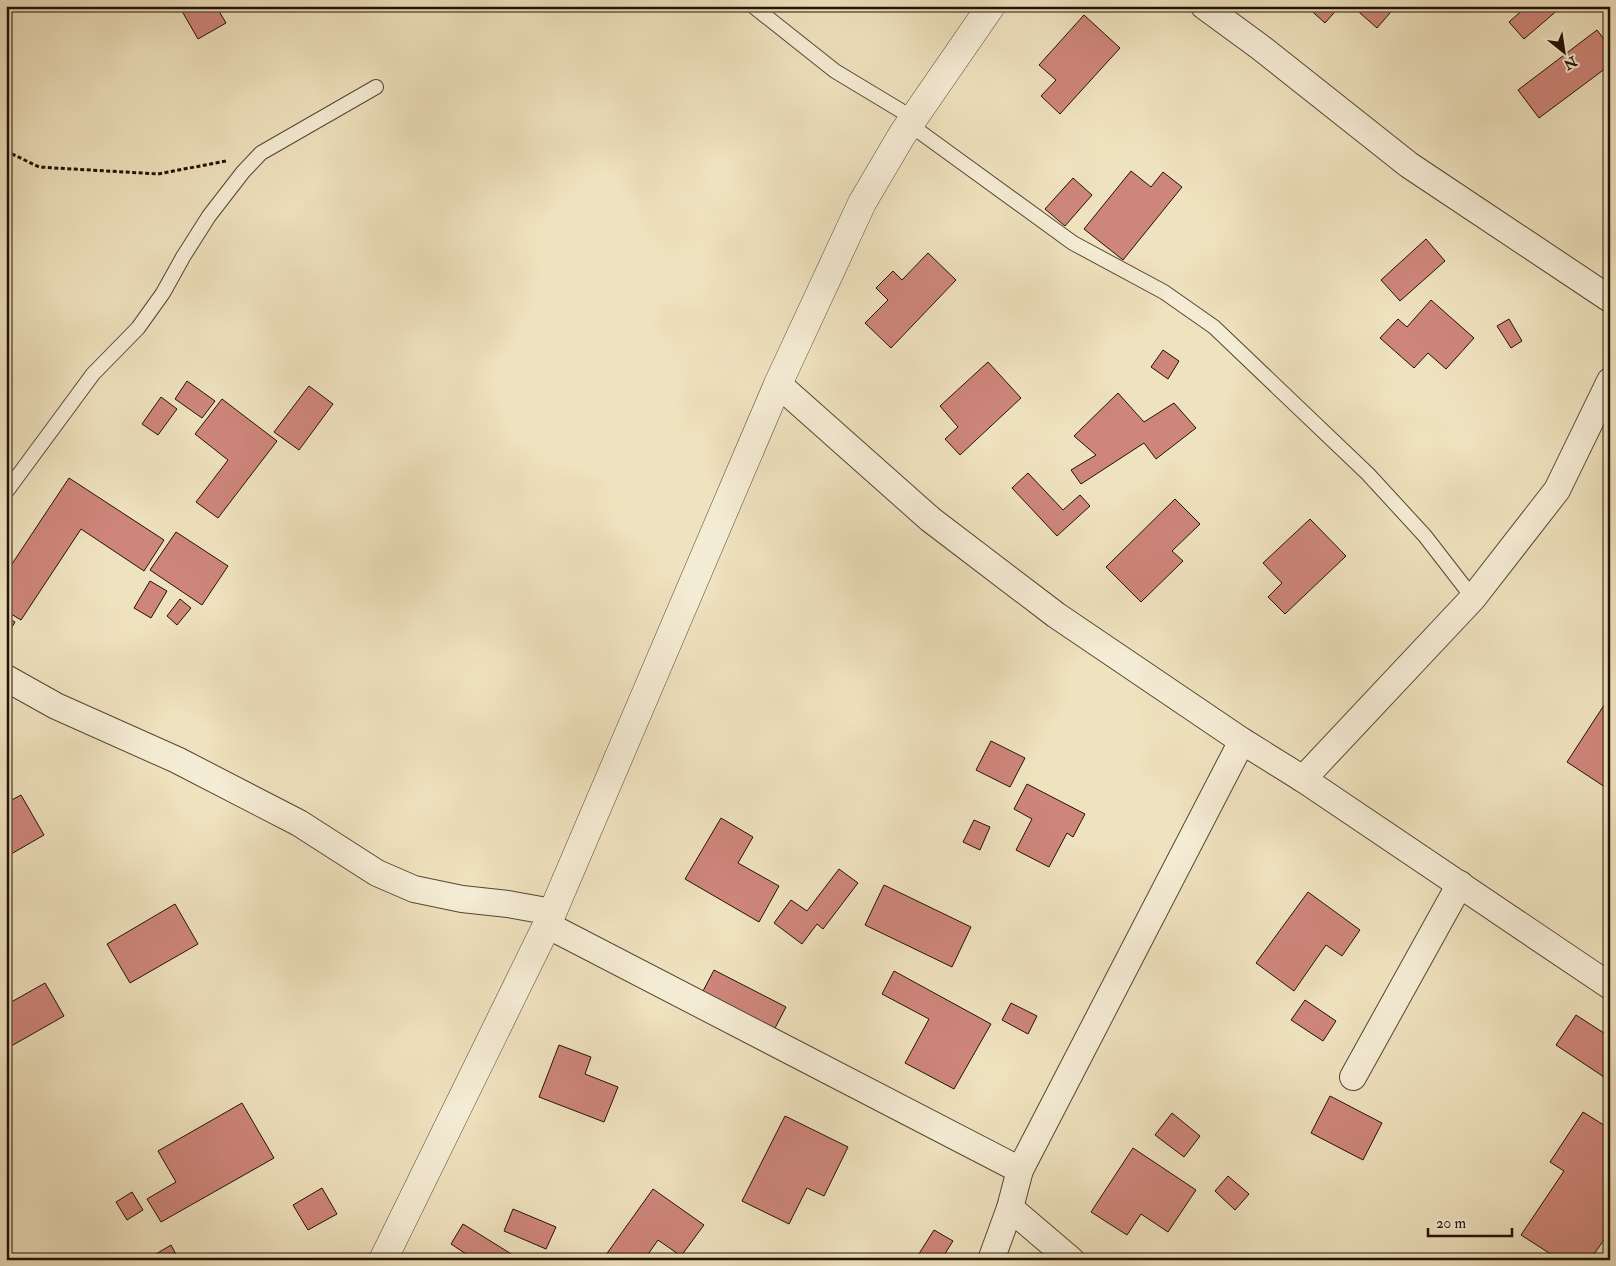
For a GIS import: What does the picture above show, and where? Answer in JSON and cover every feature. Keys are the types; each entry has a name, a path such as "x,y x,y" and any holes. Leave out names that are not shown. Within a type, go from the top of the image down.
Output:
{"street":[{"path":"383,1260 550,918 778,384 862,203 911,121 991,6"},
{"path":"1204,6 1260,47 1408,165 1610,299"},
{"path":"1303,779 1473,598 1557,490 1610,381"},
{"path":"778,384 938,525 1056,615 1610,986"},
{"path":"6,678 56,706 177,760 299,823 377,873 414,888 462,899 508,904 550,918 1020,1170"},
{"path":"991,1260 1010,1208 1020,1170 1242,741"},
{"path":"1353,1077 1460,884"},
{"path":"1010,1208 1072,1260"}],"lane":[{"path":"754,6 835,71 911,121 1073,243 1164,292 1214,327 1368,474 1426,536 1473,598"},
{"path":"6,492 93,374 138,328 163,293 209,216 244,172 261,154 376,87"}],"path":[{"path":"6,151 39,167 158,174 261,154"}],"building":[{"path":"179,6 216,6 226,23 198,39"},
{"path":"1306,6 1340,6 1325,23"},
{"path":"1352,6 1396,6 1377,28"},
{"path":"1527,6 1559,6 1560,8 1524,39 1509,22"},
{"path":"1084,15 1120,48 1060,114 1041,96 1056,80 1039,65"},
{"path":"1597,30 1610,47 1610,65 1539,118 1518,90"},
{"path":"1131,171 1151,187 1163,172 1182,187 1123,260 1084,229"},
{"path":"1073,178 1092,195 1065,226 1045,209"},
{"path":"1426,239 1445,261 1400,301 1381,280"},
{"path":"928,253 956,280 891,348 865,323 888,300 876,288 893,271 902,280"},
{"path":"1431,300 1474,338 1446,369 1428,353 1414,368 1380,338 1398,319 1407,327"},
{"path":"1509,319 1522,341 1511,348 1497,326"},
{"path":"1163,350 1179,361 1168,379 1151,367"},
{"path":"988,362 1021,398 960,455 945,439 958,427 940,406"},
{"path":"187,381 215,401 202,418 175,399"},
{"path":"309,386 333,404 299,450 274,432"},
{"path":"1118,393 1144,422 1174,403 1196,428 1156,459 1144,443 1081,484 1071,470 1096,455 1074,436"},
{"path":"161,397 177,409 158,435 142,424"},
{"path":"222,399 277,441 218,518 196,502 228,460 195,434"},
{"path":"1028,473 1063,510 1080,495 1090,506 1057,536 1012,488"},
{"path":"69,478 164,540 144,571 81,529 21,620 6,611 6,573"},
{"path":"1175,499 1200,524 1172,551 1183,561 1141,602 1106,567"},
{"path":"1310,519 1346,556 1285,614 1268,597 1282,583 1263,563"},
{"path":"176,532 228,566 202,605 150,570"},
{"path":"150,581 167,591 151,618 134,608"},
{"path":"180,599 191,608 177,625 167,616"},
{"path":"6,617 15,622 6,637"},
{"path":"1610,696 1610,787 1608,789 1567,762"},
{"path":"991,741 1025,758 1010,787 976,770"},
{"path":"1027,784 1085,814 1073,837 1067,833 1049,867 1016,850 1032,819 1014,809"},
{"path":"21,795 44,835 6,857 6,803"},
{"path":"721,818 753,837 738,863 779,886 759,922 685,879"},
{"path":"974,820 990,827 980,850 963,842"},
{"path":"839,869 858,883 823,929 817,924 802,944 774,923 791,900 807,911"},
{"path":"884,885 971,927 952,967 865,925"},
{"path":"1308,892 1360,930 1342,956 1326,945 1294,991 1256,963"},
{"path":"175,904 198,944 130,983 107,944"},
{"path":"714,970 786,1007 774,1030 702,993"},
{"path":"894,971 991,1024 954,1089 905,1063 929,1019 882,994"},
{"path":"45,983 64,1016 6,1049 6,1005"},
{"path":"1305,1000 1336,1021 1323,1041 1291,1020"},
{"path":"1011,1003 1037,1016 1028,1034 1002,1020"},
{"path":"1576,1015 1610,1037 1610,1081 1556,1045"},
{"path":"559,1045 591,1057 585,1074 618,1087 604,1122 539,1097"},
{"path":"1330,1096 1382,1123 1363,1160 1311,1133"},
{"path":"242,1103 274,1158 161,1222 147,1199 176,1182 158,1151"},
{"path":"1583,1112 1610,1129 1610,1231 1590,1260 1560,1260 1521,1235 1564,1171 1550,1162"},
{"path":"1172,1113 1200,1136 1184,1157 1155,1135"},
{"path":"785,1116 848,1147 824,1196 807,1188 789,1224 742,1201"},
{"path":"1133,1148 1196,1190 1168,1232 1141,1214 1127,1235 1091,1212"},
{"path":"1228,1176 1249,1194 1235,1210 1215,1191"},
{"path":"322,1188 337,1214 308,1230 293,1205"},
{"path":"653,1189 704,1225 681,1256 658,1240 644,1260 603,1259"},
{"path":"132,1192 143,1210 127,1220 116,1202"},
{"path":"513,1209 556,1227 546,1249 504,1231"},
{"path":"463,1224 521,1260 475,1260 451,1244"},
{"path":"934,1230 953,1241 941,1260 915,1260"},
{"path":"171,1245 179,1260 146,1260"}]}
